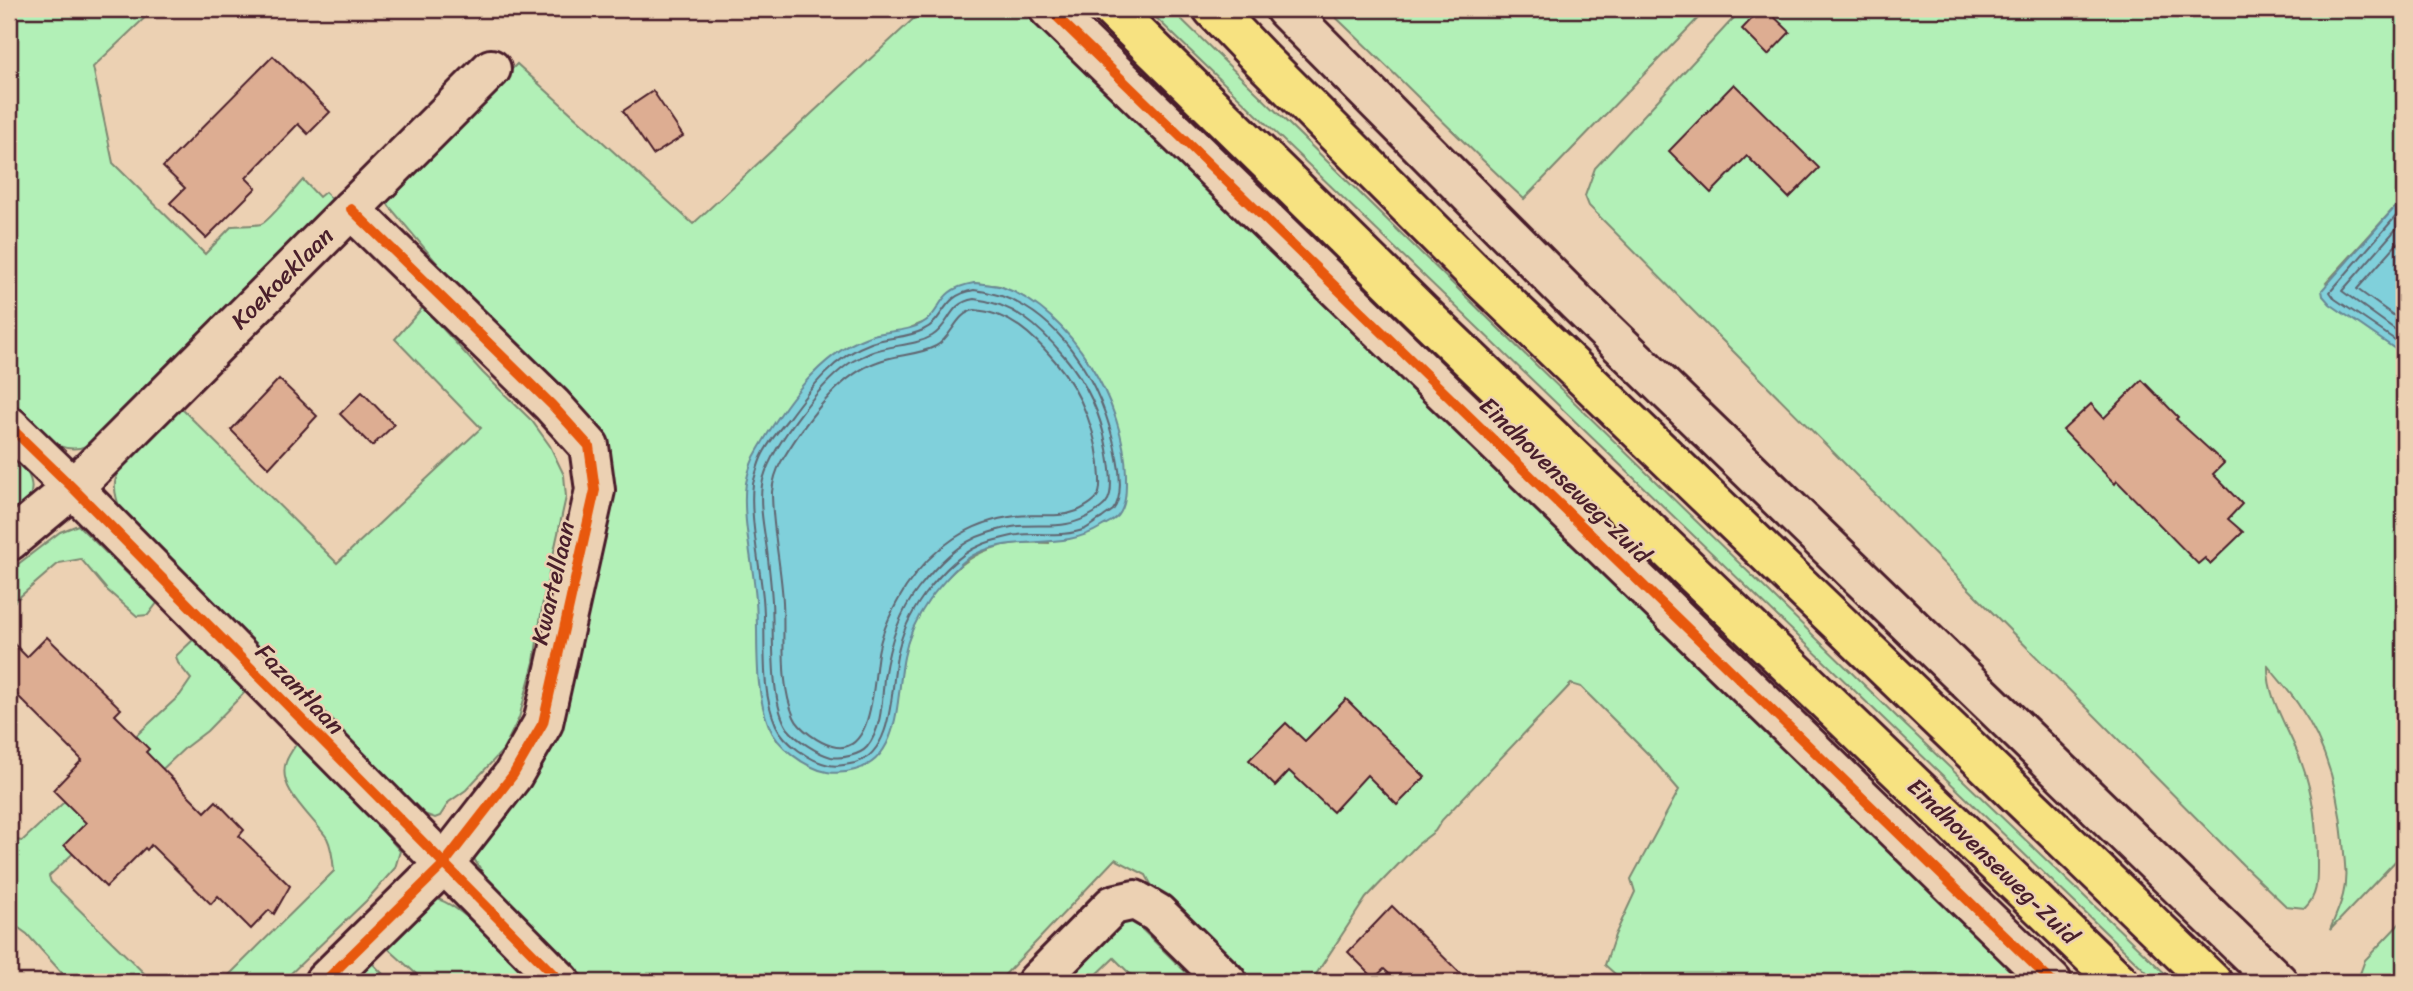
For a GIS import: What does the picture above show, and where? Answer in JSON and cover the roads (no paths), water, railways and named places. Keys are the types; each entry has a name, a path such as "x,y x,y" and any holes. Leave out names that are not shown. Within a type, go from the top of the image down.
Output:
{"main road":[{"name":"Eindhovenseweg-Zuid","path":"1112,9 1430,321 2119,982"},
{"path":"1213,9 1470,268 2212,982"}],"street":[{"name":"Eindhovenseweg-Zuid","path":"1049,9 2052,982"},
{"path":"1285,9 1577,303 2278,982"},
{"name":"Koekoeklaan","path":"9,541 73,488 492,69"},
{"name":"Kwartellaan","path":"324,982 443,865 513,775 543,723 595,490 589,446 552,405 351,209"},
{"name":"Fazantlaan","path":"9,426 561,982"},
{"path":"1037,982 1113,905 1135,900 1157,913 1227,982"}],"water":[{"path":"2404,197 2404,355 2330,304 2323,296 2322,290"},
{"path":"974,283 1002,287 1027,299 1071,338 1090,363 1116,419 1123,448 1126,485 1123,507 1115,519 1085,535 999,546 983,551 962,563 929,600 914,627 904,657 894,723 881,753 870,763 851,771 835,773 819,770 785,749 773,734 764,711 759,680 756,601 745,510 750,466 791,400 833,356 867,337 921,324 929,319 952,291"}]}
